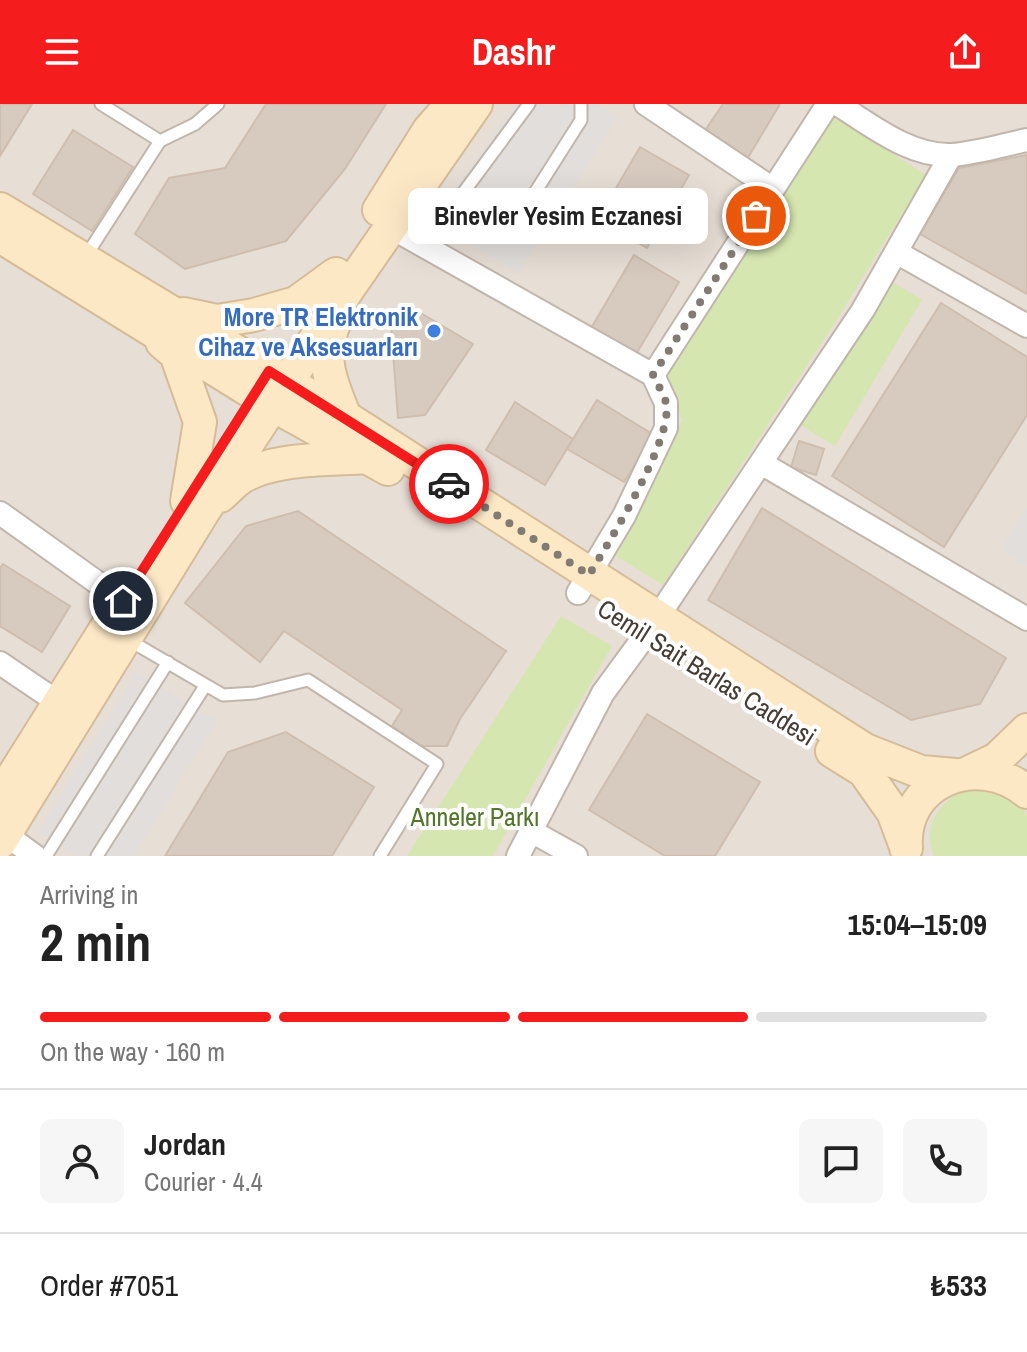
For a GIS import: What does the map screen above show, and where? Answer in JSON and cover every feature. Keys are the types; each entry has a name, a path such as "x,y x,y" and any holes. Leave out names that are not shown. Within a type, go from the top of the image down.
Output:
{"street":[{"path":"35,856 2,838 126,638 195,507 342,281 429,130 452,104"},
{"path":"172,312 217,321 254,315 296,303 342,281 406,235 476,104"},
{"path":"646,104 773,189"},
{"path":"653,375 828,104"},
{"path":"837,104 901,143 927,152 951,155 1027,140"},
{"path":"518,856 603,693 652,626 863,310 951,155"},
{"path":"0,209 172,312 271,387"},
{"path":"406,235 653,375 666,403 666,428 624,516 584,584"},
{"path":"0,236 139,321 271,387"},
{"path":"896,252 1027,326"},
{"path":"342,281 327,340 329,377 345,417"},
{"path":"139,321 176,354 200,422 195,507"},
{"name":"Cemil Sait Barlas Caddesi","path":"271,387 345,417 584,584"},
{"name":"Cemil Sait Barlas Caddesi","path":"271,387 368,457 865,750 921,772 1000,776 1027,792"},
{"path":"0,797 123,601 195,507 240,478 266,467 368,457"},
{"path":"761,463 1027,619"},
{"path":"0,513 123,601"},
{"name":"Cemil Sait Barlas Caddesi","path":"652,626 864,771 893,812 906,850"},
{"path":"0,663 59,703"},
{"path":"906,850 907,829 919,801 941,781 997,759 1027,730"},
{"path":"531,831 576,856"}],"lane":[{"path":"101,104 160,141"},
{"path":"83,259 160,141 195,124 218,104"},
{"path":"406,235 449,212 529,104"},
{"path":"449,212 491,234 505,231 515,224 581,120 581,104"},
{"path":"126,638 223,695 255,693 308,680 437,764 380,856"},
{"path":"46,856 168,662"},
{"path":"97,856 205,686"}],"shaded area":[{"path":"0,104 1027,104 1027,856 0,856"},
{"path":"515,104 598,104 618,117 518,274 434,219"},
{"path":"1027,507 1027,566 1001,550"},
{"path":"136,672 217,721 134,856 78,856 38,832"}],"green space":[{"path":"833,116 926,175 836,321 663,585 616,556 682,420 664,374"},
{"path":"886,278 922,300 835,446 799,424"},
{"name":"Anneler Parkı","path":"561,616 612,646 493,856 407,856"},
{"path":"972,787 1004,794 1024,809 1027,816 1027,856 934,856 930,833 937,813 952,798"}],"building":[{"path":"0,104 32,104 0,156"},
{"path":"266,104 386,104 345,169 286,241 185,269 135,234 169,178 225,168"},
{"path":"723,104 780,104 746,161 706,129"},
{"path":"73,130 133,167 92,231 33,194"},
{"path":"640,147 689,175 647,248 598,219"},
{"path":"1027,155 1027,294 920,234 959,168"},
{"path":"634,255 679,282 635,356 590,330"},
{"path":"941,303 1027,357 1027,415 944,547 832,476"},
{"path":"414,309 473,344 425,415 398,418 390,311"},
{"path":"597,400 654,435 624,482 567,449"},
{"path":"515,402 573,439 545,485 486,450"},
{"path":"799,441 824,449 816,475 791,467"},
{"path":"762,508 1006,658 980,704 911,720 708,600"},
{"path":"298,511 506,651 460,719 447,746 422,746 392,726 402,710 284,631 260,662 185,603 246,526"},
{"path":"3,564 70,606 42,652 0,626 0,568"},
{"path":"647,714 760,782 715,856 665,856 589,810"},
{"path":"286,732 374,787 332,856 165,856 228,752"}],"way so far":[{"path":"449,484 589,575 624,516 666,428 666,403 653,375 756,216"}],"place":[{"name":"Binevler Yesim Eczanesi","path":"756,216"},
{"name":"More TR Elektronik Cihaz ve Aksesuarları","path":"434,331"}],"route":[{"path":"123,601 269,371 449,484"}]}
